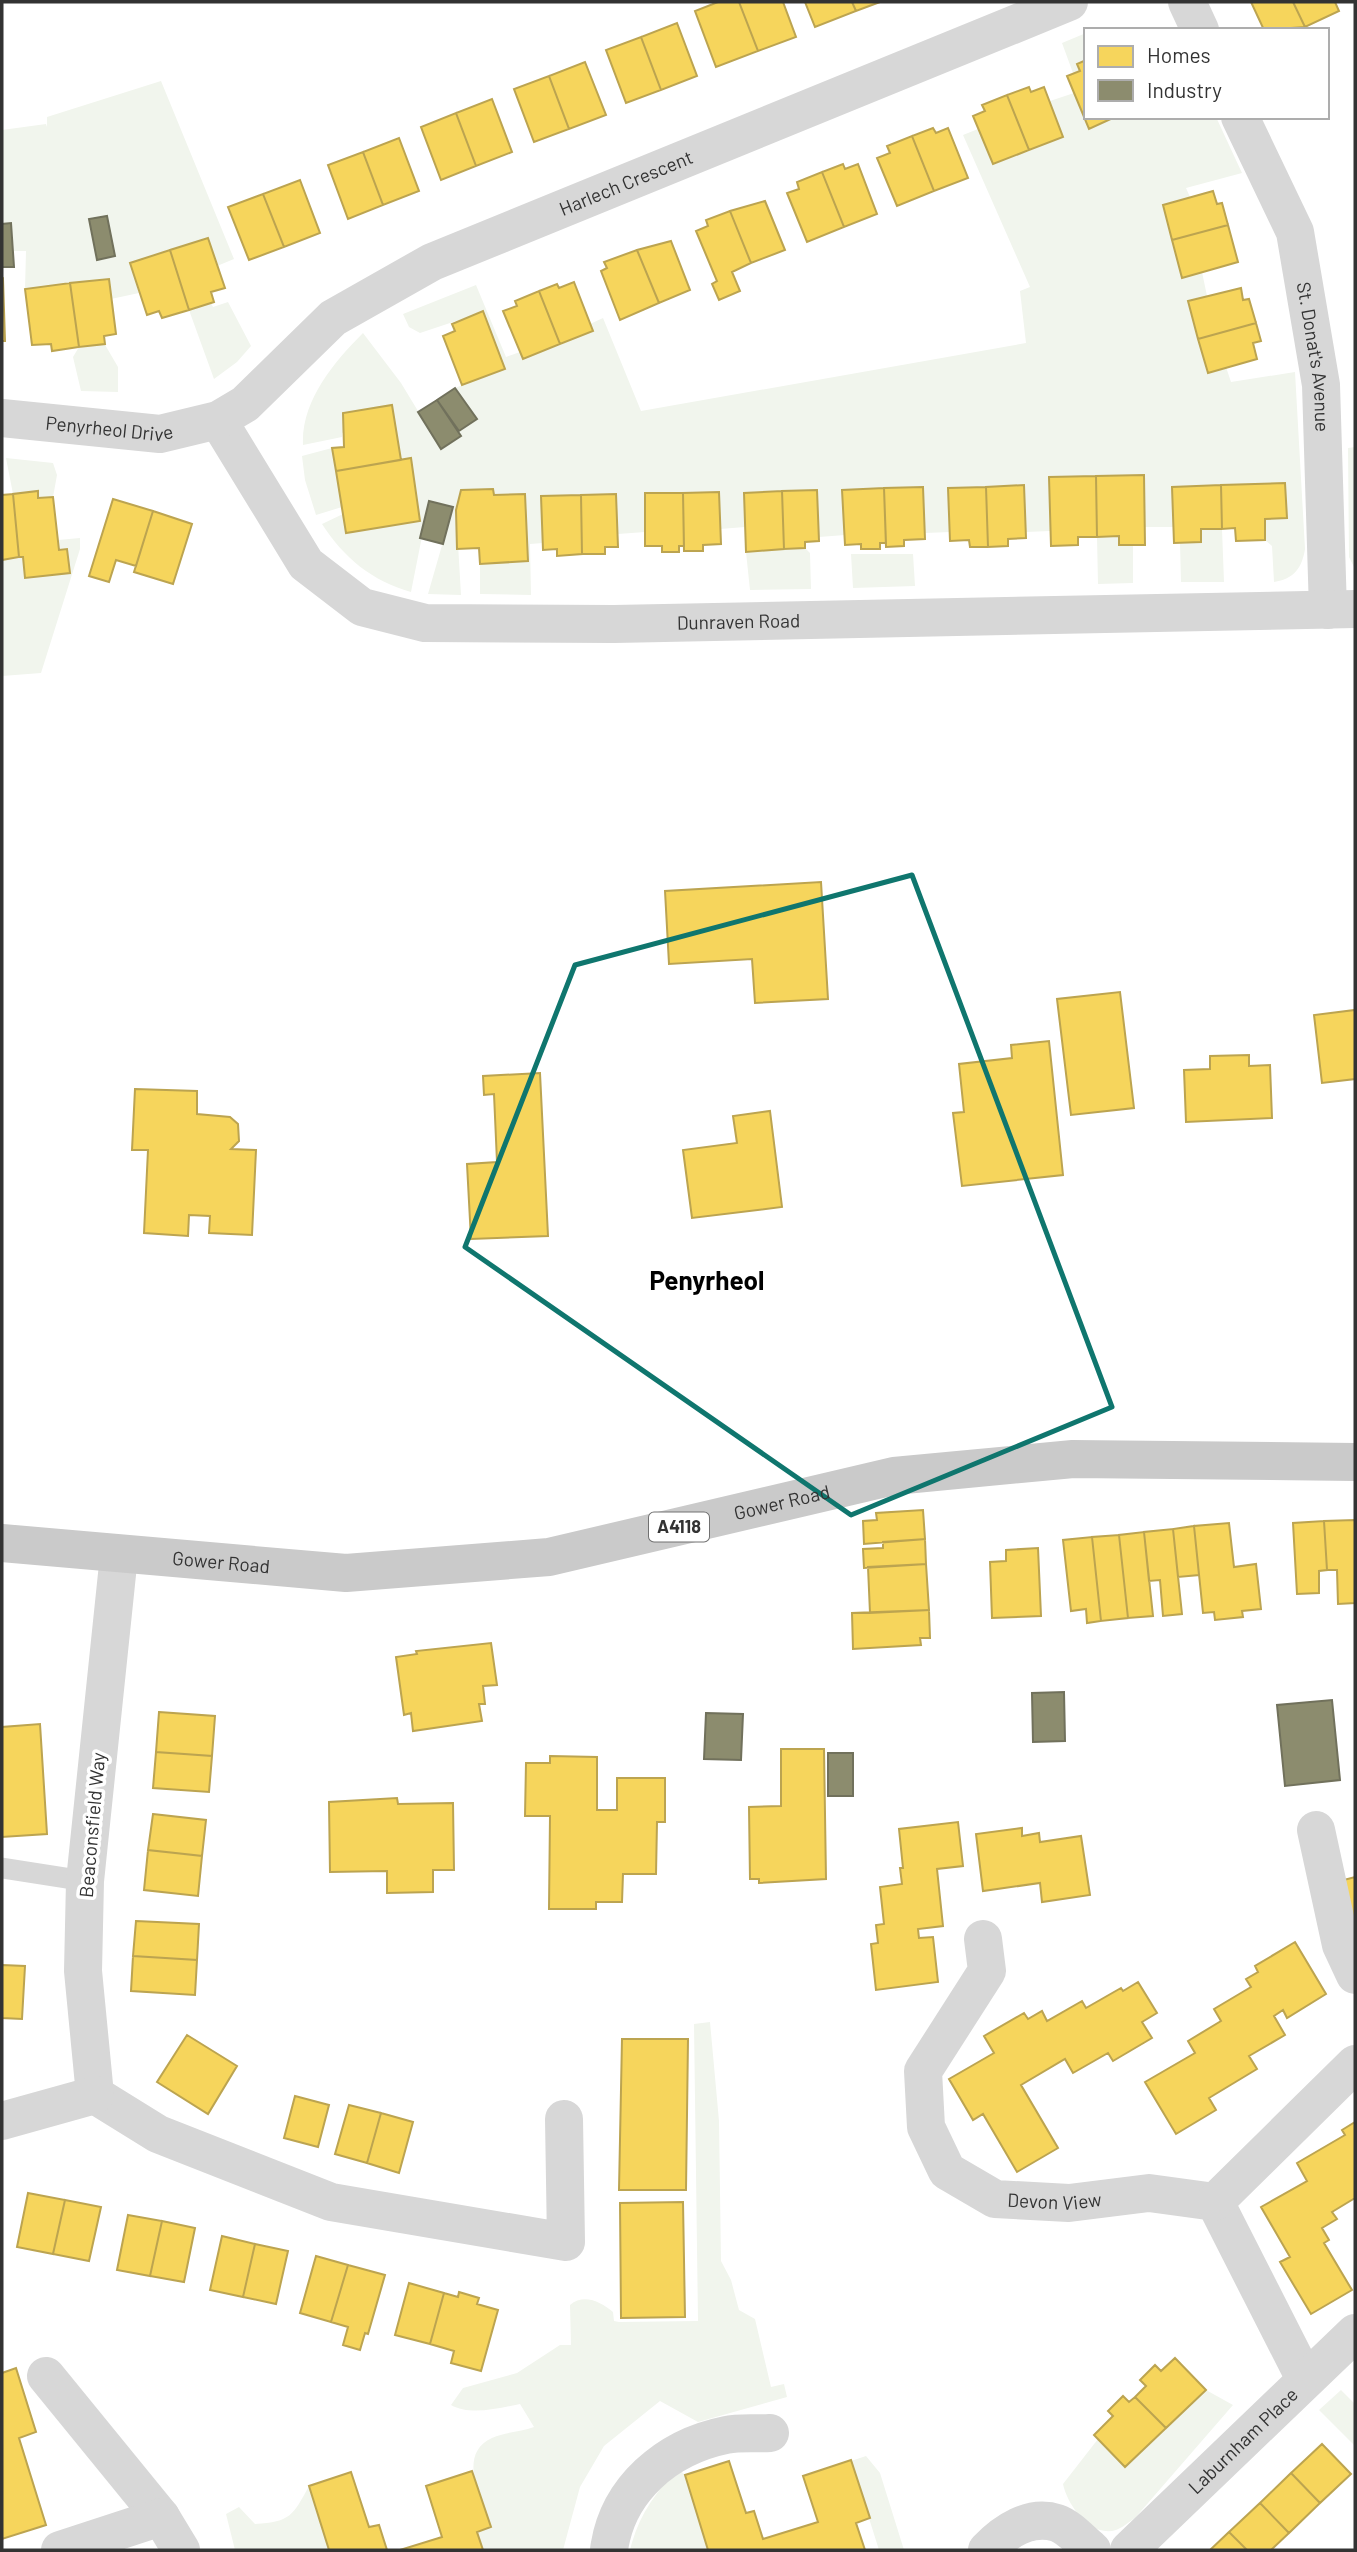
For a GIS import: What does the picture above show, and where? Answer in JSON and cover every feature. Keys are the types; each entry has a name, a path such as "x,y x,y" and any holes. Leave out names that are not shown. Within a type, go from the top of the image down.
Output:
{"main road":[{"name":"Gower Road","path":"2,1543 346,1573 549,1557 894,1476 1073,1459 1355,1462"}],"street":[{"name":"Harlech Crescent","path":"218,420 245,404 333,318 432,262 1069,2"},
{"path":"1187,2 1199,28"},
{"name":"St. Donat's Avenue","path":"1241,119 1295,232 1321,386 1342,609"},
{"name":"Penyrheol Drive","path":"2,418 160,434 218,420"},
{"name":"Dunraven Road","path":"218,420 306,564 362,607 425,623 614,624 1342,609"},
{"name":"Beaconsfield Way","path":"95,2095 83,1971 86,1881 119,1555"},
{"path":"1316,1830 1341,1945 1355,1975"},
{"name":"Devon View","path":"983,1939 987,1971 923,2071 926,2127 947,2171 995,2199 1069,2203 1149,2193 1215,2202"},
{"path":"1305,2379 1215,2202 1355,2064"},
{"path":"2,2122 95,2095 158,2134 331,2202 566,2242 565,2119"},
{"name":"Laburnham Place","path":"1129,2550 1355,2333"},
{"path":"46,2376 161,2517 181,2550"},
{"path":"609,2550 612,2532 637,2482 684,2448 727,2435 770,2433"},
{"path":"60,2550 161,2517"},
{"path":"987,2550 1003,2534 1030,2522 1057,2523 1093,2550"}],"lane":[{"path":"2,1868 86,1881"}],"highlighted area":[{"path":"912,875 1112,1407 851,1515 465,1247 575,965"}],"shaded area":[{"path":"1084,34 1084,61 1077,64 1080,71 1073,73 1062,43"},
{"path":"161,81 234,259 217,266 208,238 131,263 139,293 111,299 108,279 25,289 26,251 14,251 11,223 2,224 2,130 46,124 47,127 47,117","holes":["107,216 115,256 97,259 89,219"]},
{"path":"1074,93 1089,128 1110,119 1217,119 1242,173 1186,188 1190,197 1163,206 1182,277 1202,272 1207,296 1189,302 1207,373 1226,367 1231,382 1295,372 1305,549 1296,572 1287,578 1274,582 1272,546 1265,540 1265,519 1287,518 1285,484 1173,487 1173,527 1145,527 1143,475 1049,478 1050,531 1026,532 1024,485 949,488 950,532 925,533 923,487 843,490 845,535 819,537 816,490 744,493 745,527 720,529 719,492 645,493 645,532 618,534 616,494 542,496 543,543 530,544 531,595 480,594 480,564 528,561 525,495 494,495 493,489 461,490 456,510 461,595 428,594 453,507 429,501 411,592 384,582 360,567 322,524 343,514 347,533 420,521 411,459 401,460 392,405 343,413 346,432 342,433 342,437 303,445 307,413 321,383 363,333 401,383 441,449 460,437 459,431 476,419 455,388 505,368 483,312 420,333 409,327 403,314 476,285 506,357 520,352 523,358 592,331 590,324 603,318 641,411 1026,343 1020,291 1030,287 963,135 978,129 993,164 1063,137 1050,101"},
{"path":"228,302 251,346 237,362 214,379 189,310 211,303 213,307"},
{"path":"104,343 118,367 118,392 81,391 73,357 79,347"},
{"path":"1355,447 1355,569 1349,557 1348,448"},
{"path":"332,448 342,507 316,515 305,480 302,456"},
{"path":"6,458 53,463 57,475 53,497 38,498 37,491 13,494"},
{"path":"1201,529 1222,529 1224,582 1181,582 1180,543 1201,542"},
{"path":"1119,536 1119,545 1133,544 1133,583 1098,584 1097,537"},
{"path":"80,538 80,549 41,673 2,676 2,560 23,557 26,578 69,573 67,550 59,550 58,540"},
{"path":"805,548 810,553 811,589 750,590 746,552"},
{"path":"851,554 913,554 915,586 853,588"},
{"path":"710,2022 719,2121 721,2261 731,2280 739,2310 755,2319 771,2387 784,2384 787,2397 698,2422 660,2401 604,2446 580,2487 563,2550 483,2550 477,2532 490,2527 475,2479 475,2455 481,2445 492,2438 534,2427 520,2404 476,2411 451,2405 463,2388 517,2373 560,2345 571,2345 570,2305 575,2301 587,2299 603,2305 613,2312 614,2321 619,2322 698,2321 694,2024"},
{"path":"1206,2390 1233,2405 1135,2518 1118,2529 1106,2531 1097,2529 1081,2518 1069,2501 1063,2484 1098,2439 1126,2467"},
{"path":"1341,2390 1355,2404 1355,2446 1319,2410"},
{"path":"866,2456 880,2473 904,2550 879,2550 851,2461"},
{"path":"679,2469 685,2475 708,2550 630,2550 648,2506"},
{"path":"309,2486 329,2550 235,2550 226,2514 239,2507 255,2524 284,2519 299,2504"}],"building: Homes":[{"path":"718,2 739,2 758,51 716,67 695,11"},
{"path":"739,2 783,2 796,37 758,51"},
{"path":"805,2 852,2 856,11 815,27"},
{"path":"852,2 880,2 856,11"},
{"path":"1251,2 1293,2 1305,27 1291,28 1263,28"},
{"path":"1293,2 1335,2 1339,11 1305,27"},
{"path":"677,23 697,76 661,90 641,37"},
{"path":"641,37 661,90 626,103 606,50"},
{"path":"1084,61 1084,117 1067,76 1080,71 1077,64"},
{"path":"585,62 606,115 569,129 549,76"},
{"path":"549,76 569,129 534,142 514,89"},
{"path":"1029,87 1031,92 1044,87 1063,137 1029,150 1007,95"},
{"path":"1007,95 1029,150 993,164 973,116 985,111 982,105"},
{"path":"492,99 512,152 476,166 456,113"},
{"path":"456,113 476,166 441,180 421,127"},
{"path":"1085,119 1111,119 1089,129"},
{"path":"933,128 936,133 948,128 968,178 934,191 912,136"},
{"path":"912,136 934,191 897,206 877,158 890,153 887,146"},
{"path":"399,138 419,191 383,205 363,152"},
{"path":"363,152 383,205 348,219 328,165"},
{"path":"843,164 845,169 858,164 877,214 844,227 822,172"},
{"path":"822,172 844,227 807,242 787,193 799,189 797,182"},
{"path":"300,180 320,233 284,247 263,194"},
{"path":"1213,191 1217,204 1222,203 1228,225 1172,240 1163,205"},
{"path":"263,194 284,247 249,260 228,207"},
{"path":"765,201 785,250 751,263 730,211"},
{"path":"730,211 751,263 732,272 740,291 719,300 712,284 717,281 696,231 708,226 706,220"},
{"path":"1228,225 1238,262 1182,278 1172,240"},
{"path":"208,238 225,288 211,292 214,302 189,310 170,250"},
{"path":"671,241 690,290 659,303 637,250"},
{"path":"170,250 189,310 162,318 159,311 147,315 130,263"},
{"path":"637,250 659,303 620,320 601,271 607,268 604,262"},
{"path":"3,279 5,341 2,341"},
{"path":"109,279 116,334 104,336 105,344 79,347 70,283"},
{"path":"574,282 593,331 560,344 539,291 557,284 559,288"},
{"path":"70,283 79,347 52,351 51,344 32,345 25,289"},
{"path":"1241,288 1243,300 1249,299 1256,323 1198,339 1188,301"},
{"path":"539,291 560,344 523,359 503,311 517,306 515,301"},
{"path":"483,311 505,369 462,385 443,336 455,331 452,324"},
{"path":"1256,323 1261,341 1253,343 1257,359 1208,373 1198,339"},
{"path":"392,405 401,460 336,471 332,448 344,447 343,413"},
{"path":"411,458 420,521 346,533 336,471"},
{"path":"1144,475 1145,545 1119,545 1119,536 1097,537 1096,476"},
{"path":"1096,476 1097,537 1078,537 1078,545 1051,546 1049,477"},
{"path":"1285,483 1287,518 1265,519 1265,540 1236,541 1235,528 1222,529 1221,485"},
{"path":"1024,485 1026,538 1008,539 1008,546 988,547 986,487"},
{"path":"1221,485 1222,529 1201,529 1201,542 1174,543 1172,487"},
{"path":"923,487 925,539 904,540 904,546 886,547 884,488"},
{"path":"986,487 988,547 970,547 969,540 950,541 948,488"},
{"path":"884,488 886,543 880,543 880,549 861,549 861,544 845,545 842,490"},
{"path":"493,489 494,495 525,494 528,561 480,564 479,548 457,549 456,510 461,490"},
{"path":"817,490 819,541 805,542 805,548 784,549 782,491"},
{"path":"38,491 38,498 53,497 59,550 67,549 70,573 25,578 23,557 19,557 13,494"},
{"path":"782,491 784,549 746,552 744,493"},
{"path":"719,492 721,544 703,545 703,551 684,551 683,493"},
{"path":"645,493 683,493 684,546 679,546 679,552 662,552 662,546 645,546"},
{"path":"13,494 19,557 2,560 2,495"},
{"path":"616,494 618,547 605,547 605,554 582,554 581,495"},
{"path":"581,495 582,554 557,556 557,549 543,550 541,496"},
{"path":"113,499 153,511 136,566 116,560 109,582 89,576"},
{"path":"153,511 192,524 173,584 134,572"},
{"path":"821,882 828,999 755,1003 752,959 669,964 665,891"},
{"path":"1120,992 1134,1108 1071,1115 1057,999"},
{"path":"1355,1010 1355,1079 1322,1083 1314,1015"},
{"path":"1049,1041 1063,1175 962,1186 953,1113 964,1112 959,1064 1012,1058 1011,1045"},
{"path":"1249,1055 1249,1066 1270,1065 1272,1118 1186,1122 1184,1070 1210,1069 1210,1056"},
{"path":"540,1073 548,1236 471,1239 467,1164 497,1162 494,1094 484,1095 483,1076"},
{"path":"135,1089 197,1091 197,1114 230,1117 238,1124 239,1141 231,1149 256,1150 252,1235 209,1233 210,1216 189,1215 188,1236 144,1233 148,1150 132,1150"},
{"path":"770,1111 782,1207 692,1218 683,1150 737,1143 733,1116"},
{"path":"923,1510 925,1539 864,1544 863,1521 877,1520 876,1513"},
{"path":"1355,1520 1355,1603 1338,1604 1337,1570 1327,1570 1324,1521"},
{"path":"1324,1521 1327,1570 1319,1571 1319,1593 1297,1594 1293,1523"},
{"path":"1229,1523 1234,1567 1256,1564 1261,1609 1242,1611 1243,1617 1215,1620 1214,1612 1203,1613 1194,1526"},
{"path":"1194,1526 1199,1575 1178,1577 1173,1529"},
{"path":"1173,1529 1182,1614 1163,1616 1160,1580 1149,1581 1144,1532"},
{"path":"1144,1532 1153,1616 1128,1618 1119,1535"},
{"path":"1119,1535 1128,1618 1101,1621 1092,1537"},
{"path":"1092,1537 1101,1621 1087,1623 1086,1609 1071,1611 1063,1540"},
{"path":"925,1539 926,1564 864,1568 863,1549 883,1548 883,1542"},
{"path":"1038,1548 1041,1616 992,1618 990,1562 1006,1561 1006,1550"},
{"path":"926,1564 929,1610 870,1613 868,1567"},
{"path":"929,1610 930,1638 920,1638 921,1645 853,1649 852,1613"},
{"path":"491,1643 497,1685 483,1686 485,1704 479,1704 482,1721 413,1731 411,1713 404,1715 396,1657 417,1654 416,1651"},
{"path":"159,1712 215,1716 212,1756 156,1752"},
{"path":"40,1724 47,1834 2,1837 2,1727"},
{"path":"781,1749 824,1749 826,1879 759,1883 759,1879 750,1879 749,1807 781,1806"},
{"path":"156,1752 212,1756 209,1792 153,1788"},
{"path":"550,1756 597,1757 597,1810 617,1810 617,1778 665,1778 665,1822 657,1822 656,1874 623,1874 622,1902 596,1902 596,1909 549,1909 550,1816 525,1816 526,1763 550,1763"},
{"path":"397,1798 398,1804 453,1803 454,1870 433,1870 433,1892 387,1893 387,1871 330,1872 329,1802"},
{"path":"153,1814 206,1820 202,1856 148,1850"},
{"path":"958,1822 963,1866 937,1869 943,1926 918,1929 919,1938 933,1937 938,1982 876,1990 871,1944 878,1943 876,1925 884,1924 880,1887 902,1884 899,1829"},
{"path":"1022,1828 1022,1836 1039,1833 1040,1842 1081,1836 1090,1895 1042,1902 1040,1883 983,1891 976,1834"},
{"path":"148,1850 202,1856 198,1896 144,1890"},
{"path":"1355,1877 1355,1944 1340,1881"},
{"path":"136,1921 199,1924 197,1960 133,1956"},
{"path":"1295,1942 1326,1994 1287,2018 1283,2010 1274,2016 1285,2035 1249,2056 1257,2069 1209,2098 1216,2110 1176,2134 1145,2082 1195,2053 1188,2041 1221,2021 1214,2009 1251,1987 1246,1979 1258,1972 1255,1966"},
{"path":"133,1956 197,1960 195,1995 131,1991"},
{"path":"2,1965 25,1966 22,2019 2,2018"},
{"path":"1138,1982 1157,2013 1142,2022 1152,2038 1113,2061 1108,2053 1073,2073 1065,2059 1021,2085 1058,2148 1017,2172 983,2114 973,2120 949,2079 994,2053 984,2036 1024,2013 1028,2019 1042,2011 1047,2021 1082,2001 1086,2008 1121,1988 1123,1991"},
{"path":"187,2035 237,2066 208,2114 157,2082"},
{"path":"622,2039 688,2039 686,2190 619,2190"},
{"path":"295,2096 329,2105 318,2147 284,2138"},
{"path":"349,2105 381,2113 367,2163 335,2154"},
{"path":"381,2113 413,2122 399,2173 367,2163"},
{"path":"1355,2122 1355,2198 1332,2212 1337,2219 1322,2228 1329,2240 1324,2243 1352,2290 1311,2314 1280,2262 1290,2257 1261,2207 1307,2181 1297,2163 1345,2135 1342,2130"},
{"path":"28,2193 65,2200 53,2254 17,2247"},
{"path":"65,2200 101,2207 89,2261 53,2254"},
{"path":"683,2202 685,2317 621,2318 620,2203"},
{"path":"128,2215 162,2221 150,2276 117,2270"},
{"path":"162,2221 195,2228 184,2282 150,2276"},
{"path":"222,2236 255,2244 243,2297 210,2290"},
{"path":"255,2244 288,2251 276,2304 243,2297"},
{"path":"316,2256 348,2265 331,2322 300,2313"},
{"path":"348,2265 385,2275 368,2334 365,2333 360,2350 343,2345 348,2327 331,2322"},
{"path":"409,2283 444,2293 430,2344 395,2335"},
{"path":"459,2292 479,2298 477,2304 498,2310 481,2371 451,2363 454,2351 430,2344 444,2293 458,2297"},
{"path":"1175,2358 1206,2390 1166,2428 1135,2397 1146,2386 1140,2380 1155,2365 1161,2371"},
{"path":"16,2368 36,2432 19,2438 46,2525 2,2539 2,2373"},
{"path":"1123,2396 1129,2402 1135,2397 1166,2428 1125,2467 1094,2435 1113,2416 1108,2411"},
{"path":"1322,2444 1351,2474 1320,2503 1291,2473"},
{"path":"851,2460 870,2518 856,2523 865,2550 708,2550 685,2475 729,2461 746,2513 754,2511 763,2539 818,2522 803,2476"},
{"path":"472,2471 491,2527 477,2532 483,2550 400,2550 442,2537 426,2486"},
{"path":"351,2472 369,2527 379,2525 387,2550 329,2550 309,2486"},
{"path":"1291,2473 1320,2503 1289,2533 1260,2503"},
{"path":"1260,2503 1289,2533 1271,2550 1247,2550 1229,2532"},
{"path":"1229,2532 1247,2550 1210,2550"}],"building: Industry":[{"path":"107,216 115,256 97,260 89,219"},
{"path":"11,223 14,267 2,267 2,224"},
{"path":"455,388 477,419 459,431 437,400"},
{"path":"437,400 461,436 441,449 418,412"},
{"path":"429,501 453,507 443,544 420,538"},
{"path":"1064,1692 1065,1741 1033,1742 1032,1693"},
{"path":"1332,1700 1340,1780 1285,1786 1277,1705"},
{"path":"706,1713 743,1714 741,1760 704,1759"},
{"path":"828,1753 853,1753 853,1796 828,1796"}],"district":[{"name":"Penyrheol","path":"707,1281"}]}
